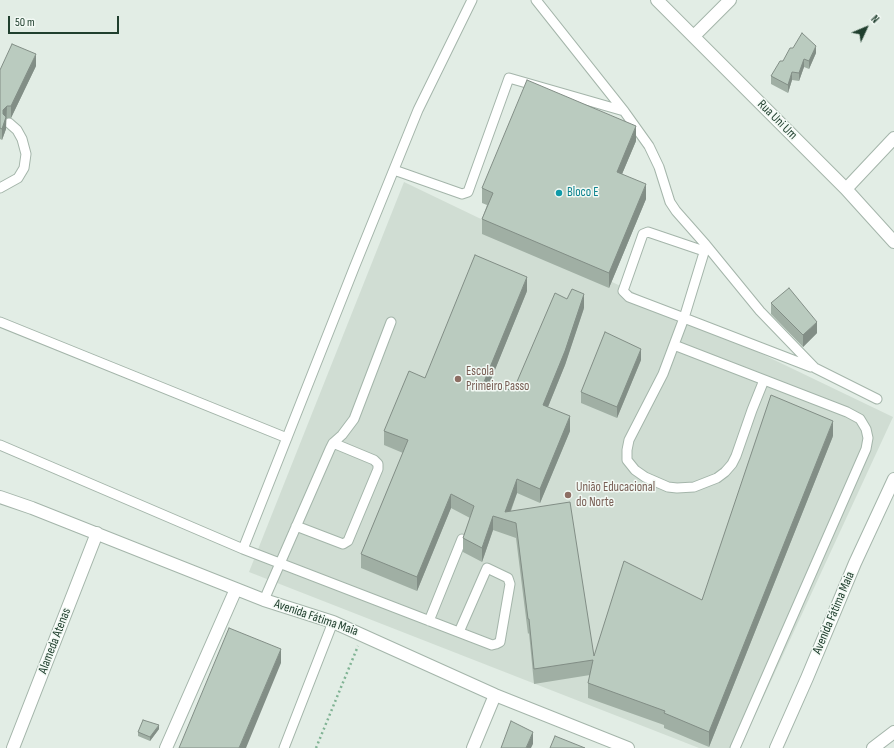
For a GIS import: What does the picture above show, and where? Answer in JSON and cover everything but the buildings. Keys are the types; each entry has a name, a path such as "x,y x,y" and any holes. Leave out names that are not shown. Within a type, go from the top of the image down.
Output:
{"street":[{"name":"Rua Uni Um","path":"657,0 846,189 894,242"},
{"path":"694,36 730,0"},
{"path":"846,189 894,138"},
{"name":"Avenida Fátima Maia","path":"776,748 808,678 855,562 894,479"},
{"name":"Avenida Fátima Maia","path":"0,497 97,533 264,600 333,622 495,695 628,748"},
{"name":"Alameda Atenas","path":"14,748 97,533"},
{"path":"166,748 236,589"},
{"path":"473,748 495,695"},
{"path":"873,748 894,732"}],"lane":[{"path":"243,549 418,110 472,0"},
{"path":"536,0 624,111 649,146 670,202 676,211 705,248 760,311 815,368"},
{"path":"394,170 462,194 468,192 508,78 624,111"},
{"path":"0,188 18,178 24,168 26,154 22,139 17,130 9,124"},
{"path":"705,248 645,232 623,291 629,297 815,368 877,399"},
{"path":"705,248 684,318 663,374 629,440 627,460 635,470 645,477 668,487 684,489 694,487 716,478 725,472 732,464 736,456 764,380"},
{"path":"0,322 287,438"},
{"path":"264,600 333,443 342,435 354,419 391,322"},
{"path":"674,345 848,412 860,419 866,429 868,438 866,449 735,748"},
{"path":"296,526 343,544 348,541 378,469 378,464 374,460 333,443"},
{"path":"0,445 243,549 429,621 459,632 492,644 500,642 510,584 508,578 488,568 459,632"},
{"path":"429,621 462,539"},
{"path":"284,748 333,622"}],"path":[{"path":"316,748 362,634"}],"shaded area":[{"name":"União Educacional do Norte","path":"404,182 893,417 740,748 699,748 249,572"}],"place":[{"name":"Bloco E","path":"559,193"},
{"name":"Escola Primeiro Passo","path":"458,379"},
{"name":"União Educacional do Norte","path":"568,495"}]}
